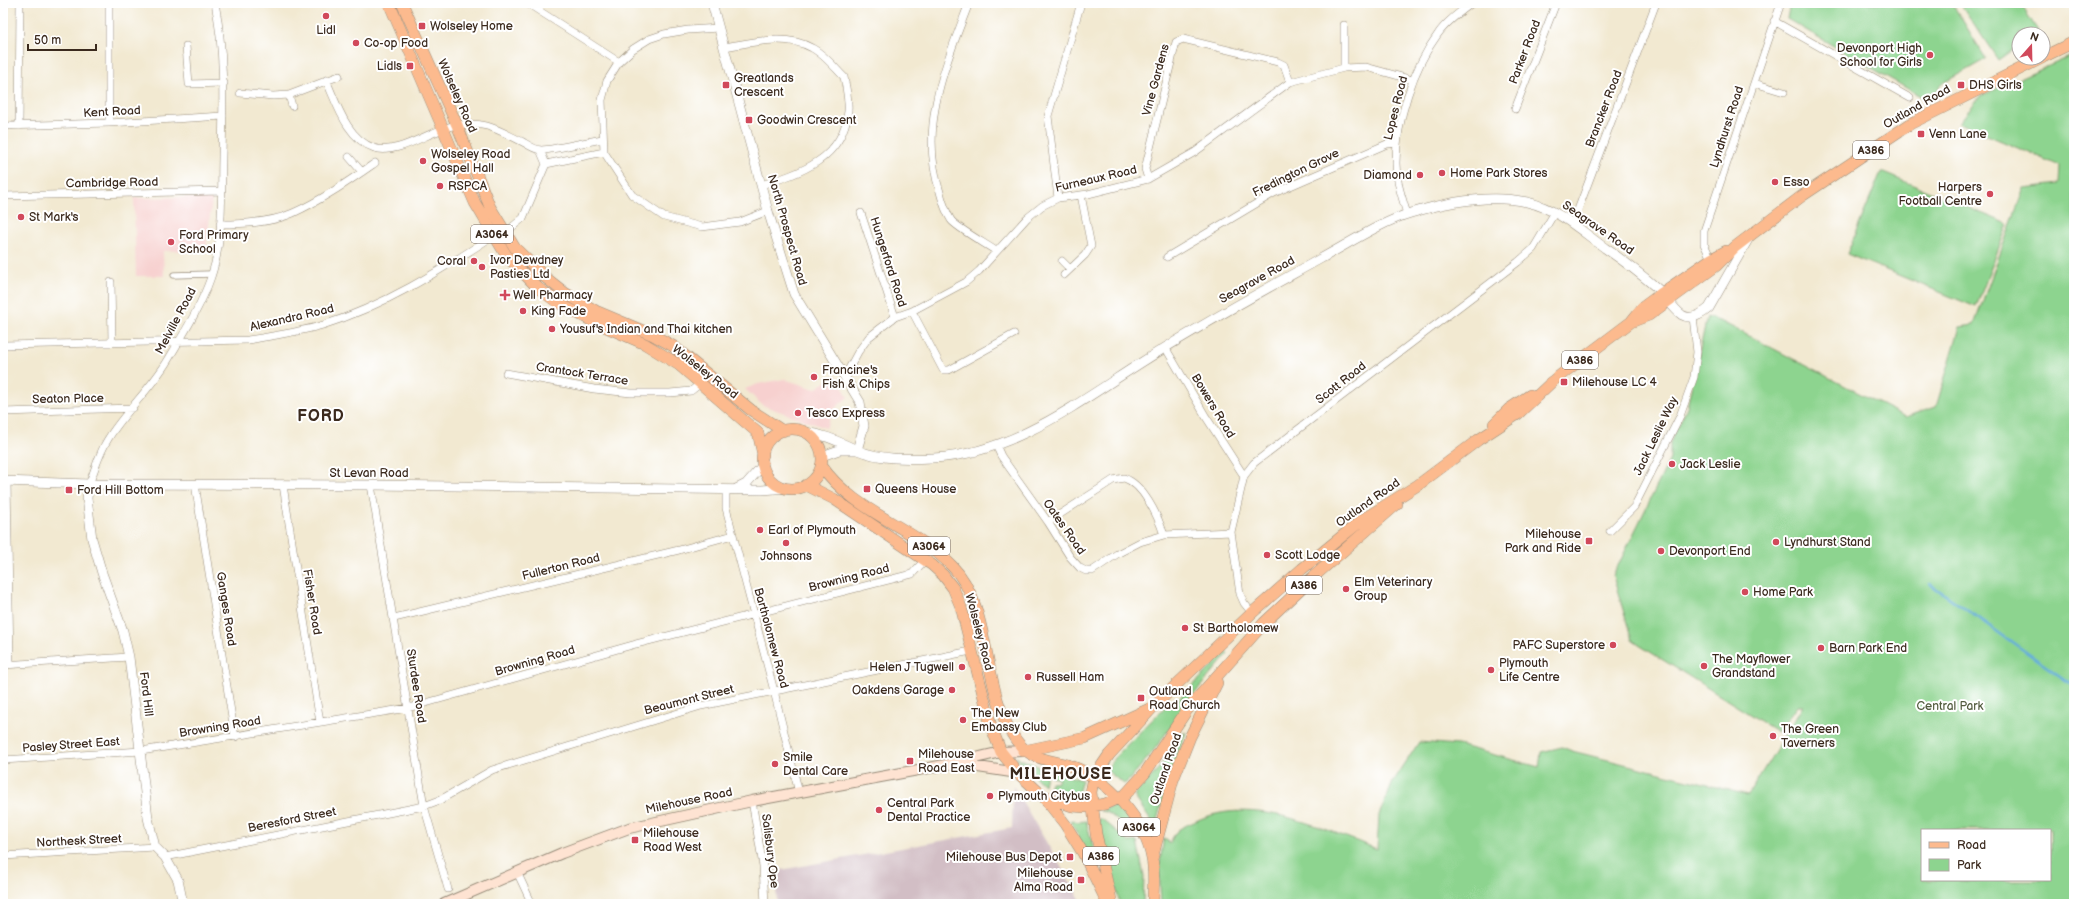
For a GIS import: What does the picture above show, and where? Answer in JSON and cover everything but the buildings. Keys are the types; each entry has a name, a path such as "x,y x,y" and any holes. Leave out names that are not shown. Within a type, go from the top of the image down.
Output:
{"main road":[{"name":"Wolseley Road","path":"389,3 474,203 493,236 518,269 557,302 576,314 645,344 679,365 758,434 763,460"},
{"name":"Wolseley Road","path":"402,3 456,125 490,207 505,233 528,262 565,293 596,311 641,330 673,346 751,410 783,431"},
{"name":"Outland Road","path":"2051,54 2074,42"},
{"name":"Outland Road","path":"1666,297 1711,259 1735,247 1802,196 1910,124 2026,66"},
{"name":"Outland Road","path":"1094,777 1109,755 1155,705 1252,613 1362,520 1418,484 1478,440 1509,409 1555,379 1631,322 1644,307 1666,297 1716,266 1735,247"},
{"path":"794,429 804,432 816,442 822,460 816,477 806,485 788,488 774,483 767,475 763,460 766,444 774,436 783,431 794,429"},
{"name":"Wolseley Road","path":"822,460 841,489 922,541 953,566 966,586 975,606 1000,709 1010,732 1023,751"},
{"name":"Outland Road","path":"1043,796 1072,806 1092,806 1105,804 1119,799 1145,773 1187,710 1264,623 1312,578 1369,530 1418,484"},
{"name":"Wolseley Road","path":"806,485 834,499 925,560 944,575 953,588 961,607 991,726 1001,752 1018,773 1043,796"},
{"name":"Outland Road","path":"1152,859 1173,780 1190,737 1223,670"},
{"name":"Outland Road","path":"1001,752 1023,751 1085,738 1155,705"},
{"name":"A3064","path":"1023,751 1038,758 1071,766 1094,777 1119,799 1133,817 1144,837 1152,859"},
{"name":"Milehouse Road","path":"444,904 588,842 629,828 752,801 950,764 1001,752"},
{"name":"Milehouse Road","path":"950,764 1018,773"},
{"name":"A386","path":"1094,777 1092,806 1096,834 1112,904"},
{"name":"A386","path":"1043,796 1065,824 1083,852 1108,904"},
{"name":"A386","path":"1152,859 1153,904"}],"street":[{"path":"19,126 20,3"},
{"path":"109,3 109,123"},
{"name":"Melville Road","path":"89,484 107,440 152,384 179,341 199,307 211,274 217,249 220,224 224,83 220,28 215,3"},
{"path":"527,3 619,62"},
{"name":"North Prospect Road","path":"712,3 768,211 794,294 855,390 863,411 864,426 857,450"},
{"path":"969,3 943,71 935,102 931,156 934,174 952,221 996,251"},
{"path":"1058,198 1048,116 1081,3"},
{"name":"Lopes Road","path":"1407,214 1398,183 1396,164 1400,124 1413,80 1426,52 1438,33 1472,3"},
{"name":"Parker Road","path":"1515,109 1556,3"},
{"name":"Brancker Road","path":"1573,224 1656,3"},
{"name":"Lyndhurst Road","path":"1711,259 1704,244 1704,231 1780,3"},
{"path":"1774,21 1910,98"},
{"path":"1344,24 1344,68"},
{"path":"719,28 688,30 664,34 649,39 633,49 619,62 607,80 602,100 602,139 604,152 632,195 664,217 702,227 740,222 768,211"},
{"name":"Vine Gardens","path":"1148,179 1144,169 1176,42 1183,39 1278,62 1284,65 1290,82"},
{"path":"724,47 771,40 793,41 813,48 844,77 848,110 840,141 818,163 793,175 761,185"},
{"path":"186,46 189,84 224,83"},
{"name":"Furneaux Road","path":"845,376 858,352 869,337 895,317 912,311 966,282 979,271 1027,218 1042,206 1058,198 1081,195 1148,179 1195,152 1290,82 1344,68 1366,67 1413,80"},
{"path":"240,93 273,96 289,95 339,76"},
{"path":"326,80 350,129 360,141 373,148 384,150 395,148 456,125 483,124 540,150 602,139"},
{"path":"1754,83 1784,92"},
{"path":"289,95 292,106"},
{"name":"Kent Road","path":"3,126 109,123 223,116"},
{"name":"Fredington Grove","path":"1167,257 1274,193 1327,168 1386,144 1397,144"},
{"path":"505,233 523,218 546,164 540,150"},
{"path":"546,164 604,152"},
{"path":"349,157 362,172"},
{"path":"220,224 247,223 292,214 348,182 375,163"},
{"name":"Cambridge Road","path":"3,196 222,191"},
{"path":"1064,275 1091,246 1081,195"},
{"name":"Seagrave Road","path":"857,450 879,457 935,458 962,455 996,445 1031,431 1232,307 1407,214 1439,205 1478,200 1506,199 1528,202 1555,212 1636,269 1666,297 1681,315 1693,317"},
{"name":"Scott Road","path":"1252,613 1244,603 1240,594 1231,532 1244,476 1254,463 1518,262 1533,249 1555,212"},
{"name":"Hungerford Road","path":"861,213 895,317"},
{"name":"Alexandra Road","path":"3,344 248,340 323,325 367,309 410,287 454,262 493,236"},
{"path":"1693,317 1702,315 1709,308 1751,236"},
{"path":"1062,261 1070,269"},
{"path":"174,275 211,274"},
{"path":"111,282 112,343"},
{"path":"912,311 943,370 949,370 1014,334"},
{"name":"Jack Leslie Way","path":"1610,531 1634,507 1680,416 1694,377 1697,352 1693,317"},
{"name":"Bowers Road","path":"1165,347 1206,417 1244,476"},
{"name":"Crantock Terrace","path":"506,373 594,389 631,393 670,393 691,390 701,383"},
{"name":"Seaton Place","path":"3,412 133,408"},
{"path":"804,432 818,433 845,443 857,450"},
{"name":"Oates Road","path":"996,445 1001,456 1048,522 1070,557 1080,568 1086,571 1092,571 1117,554 1140,542 1164,535 1231,532"},
{"path":"822,460 839,450 857,450"},
{"path":"730,489 746,484 763,460"},
{"path":"1048,522 1114,480 1124,478 1137,484 1160,522 1164,535"},
{"path":"5,481 6,664 129,657"},
{"name":"St Levan Road","path":"5,481 89,484 371,485 762,490 788,488"},
{"name":"Ford Hill","path":"89,484 88,498 92,539 102,573 123,631 129,657 141,751 145,798 155,847"},
{"name":"Ganges Road","path":"195,484 235,737"},
{"name":"Fisher Road","path":"283,485 320,722"},
{"name":"Sturdee Road","path":"371,485 424,806 448,889"},
{"name":"Bartholomew Road","path":"730,489 726,508 732,535 774,691 799,793"},
{"name":"Fullerton Road","path":"394,618 679,550 732,535"},
{"name":"Browning Road","path":"141,751 408,708 752,613 912,574 925,560"},
{"name":"Beaumont Street","path":"424,806 440,800 492,770 701,706 972,650"},
{"name":"Pasley Street East","path":"3,760 141,751"},
{"name":"Salisbury Ope","path":"752,801 763,866 765,904"},
{"name":"Beresford Street","path":"165,857 424,806"},
{"path":"155,847 165,857 178,880 183,904"},
{"name":"Northesk Street","path":"3,856 155,847"},
{"path":"517,872 532,904"}],"shaded area":[{"name":"Ford Primary School","path":"211,197 206,250 163,251 164,276 136,276 134,198"},
{"path":"836,375 848,397 833,410 826,428 762,405 745,389 758,384 784,379 815,389"},
{"name":"Milehouse Bus Depot","path":"1013,786 1083,904 777,904 775,871 1012,828"}],"green space":[{"name":"Devonport High School for Girls","path":"1790,3 1952,3 1986,59 1945,82 1927,100 1787,19"},
{"path":"1960,3 2020,3 2035,26 2011,26 2011,51 1998,60"},
{"name":"Central Park","path":"2074,55 2074,904 1161,904 1159,867 1164,838 1168,840 1169,844 1176,832 1181,828 1196,821 1218,814 1240,811 1288,817 1334,832 1377,849 1379,815 1393,782 1419,742 1458,745 1539,767 1541,752 1562,747 1572,751 1748,795 1803,706 1797,706 1778,732 1639,645 1632,640 1613,576 1670,459 1670,443 1687,407 1707,317 1722,322 1905,417 1936,407 1960,327 1974,325 2024,188 2059,184 2060,166 1959,123 1980,96"},
{"path":"1881,172 2008,224 1976,307 1847,254"},
{"path":"1227,652 1228,654 1199,688 1151,754 1128,781 1124,784 1106,770 1118,754 1169,703 1177,701"},
{"path":"1185,732 1186,733 1169,778 1155,827 1135,797 1135,794 1156,772"},
{"path":"1016,757 1047,770 1044,785 1020,763"},
{"path":"1052,771 1082,780 1077,797 1063,794 1049,788 1051,782 1056,783 1059,779 1051,777"},
{"path":"1118,804 1136,831 1134,834 1107,812 1100,811"},
{"path":"1098,819 1102,819 1129,842 1137,841 1144,876 1143,904 1120,904"},
{"path":"1072,820 1078,822 1086,821 1099,867 1096,868 1070,821"}],"waterway":[{"path":"1930,584 2074,686"}],"place":[{"name":"Lidl","path":"326,16"},
{"name":"Wolseley Home","path":"422,26"},
{"name":"Co-op Food","path":"356,43"},
{"name":"Devonport High School for Girls","path":"1930,55"},
{"name":"Lidls","path":"410,66"},
{"name":"Greatlands Crescent","path":"726,85"},
{"name":"DHS Girls","path":"1961,85"},
{"name":"Goodwin Crescent","path":"749,120"},
{"name":"Venn Lane","path":"1921,134"},
{"name":"Wolseley Road Gospel Hall","path":"423,161"},
{"name":"Home Park Stores","path":"1442,173"},
{"name":"Diamond","path":"1420,175"},
{"name":"Esso","path":"1775,182"},
{"name":"RSPCA","path":"440,186"},
{"name":"Harpers Football Centre","path":"1990,194"},
{"name":"St Mark's","path":"21,217"},
{"name":"Ford Primary School","path":"171,242"},
{"name":"Coral","path":"474,261"},
{"name":"Ivor Dewdney Pasties Ltd","path":"482,267"},
{"name":"Well Pharmacy","path":"505,295"},
{"name":"King Fade","path":"523,311"},
{"name":"Yousuf's Indian and Thai kitchen","path":"552,329"},
{"name":"Francine's Fish & Chips","path":"814,377"},
{"name":"Milehouse LC 4","path":"1564,382"},
{"name":"Tesco Express","path":"798,413"},
{"name":"Jack Leslie","path":"1672,464"},
{"name":"Queens House","path":"867,489"},
{"name":"Ford Hill Bottom","path":"69,490"},
{"name":"Earl of Plymouth","path":"760,530"},
{"name":"Milehouse Park and Ride","path":"1589,541"},
{"name":"Lyndhurst Stand","path":"1776,542"},
{"name":"Johnsons","path":"786,543"},
{"name":"Devonport End","path":"1661,551"},
{"name":"Scott Lodge","path":"1267,555"},
{"name":"Elm Veterinary Group","path":"1346,589"},
{"name":"Home Park","path":"1745,592"},
{"name":"St Bartholomew","path":"1185,628"},
{"name":"PAFC Superstore","path":"1613,645"},
{"name":"Barn Park End","path":"1821,648"},
{"name":"The Mayflower Grandstand","path":"1704,666"},
{"name":"Helen J Tugwell","path":"962,667"},
{"name":"Plymouth Life Centre","path":"1491,670"},
{"name":"Russell Ham","path":"1028,677"},
{"name":"Oakdens Garage","path":"952,690"},
{"name":"Outland Road Church","path":"1141,698"},
{"name":"The New Embassy Club","path":"963,720"},
{"name":"The Green Taverners","path":"1773,736"},
{"name":"Milehouse Road East","path":"910,761"},
{"name":"Smile Dental Care","path":"775,764"},
{"name":"Plymouth Citybus","path":"990,796"},
{"name":"Central Park Dental Practice","path":"879,810"},
{"name":"Milehouse Road West","path":"635,840"},
{"name":"Milehouse Bus Depot","path":"1070,857"},
{"name":"Milehouse Alma Road","path":"1081,880"}],"district":[{"name":"FORD","path":"321,416"},
{"name":"MILEHOUSE","path":"1061,774"}]}
